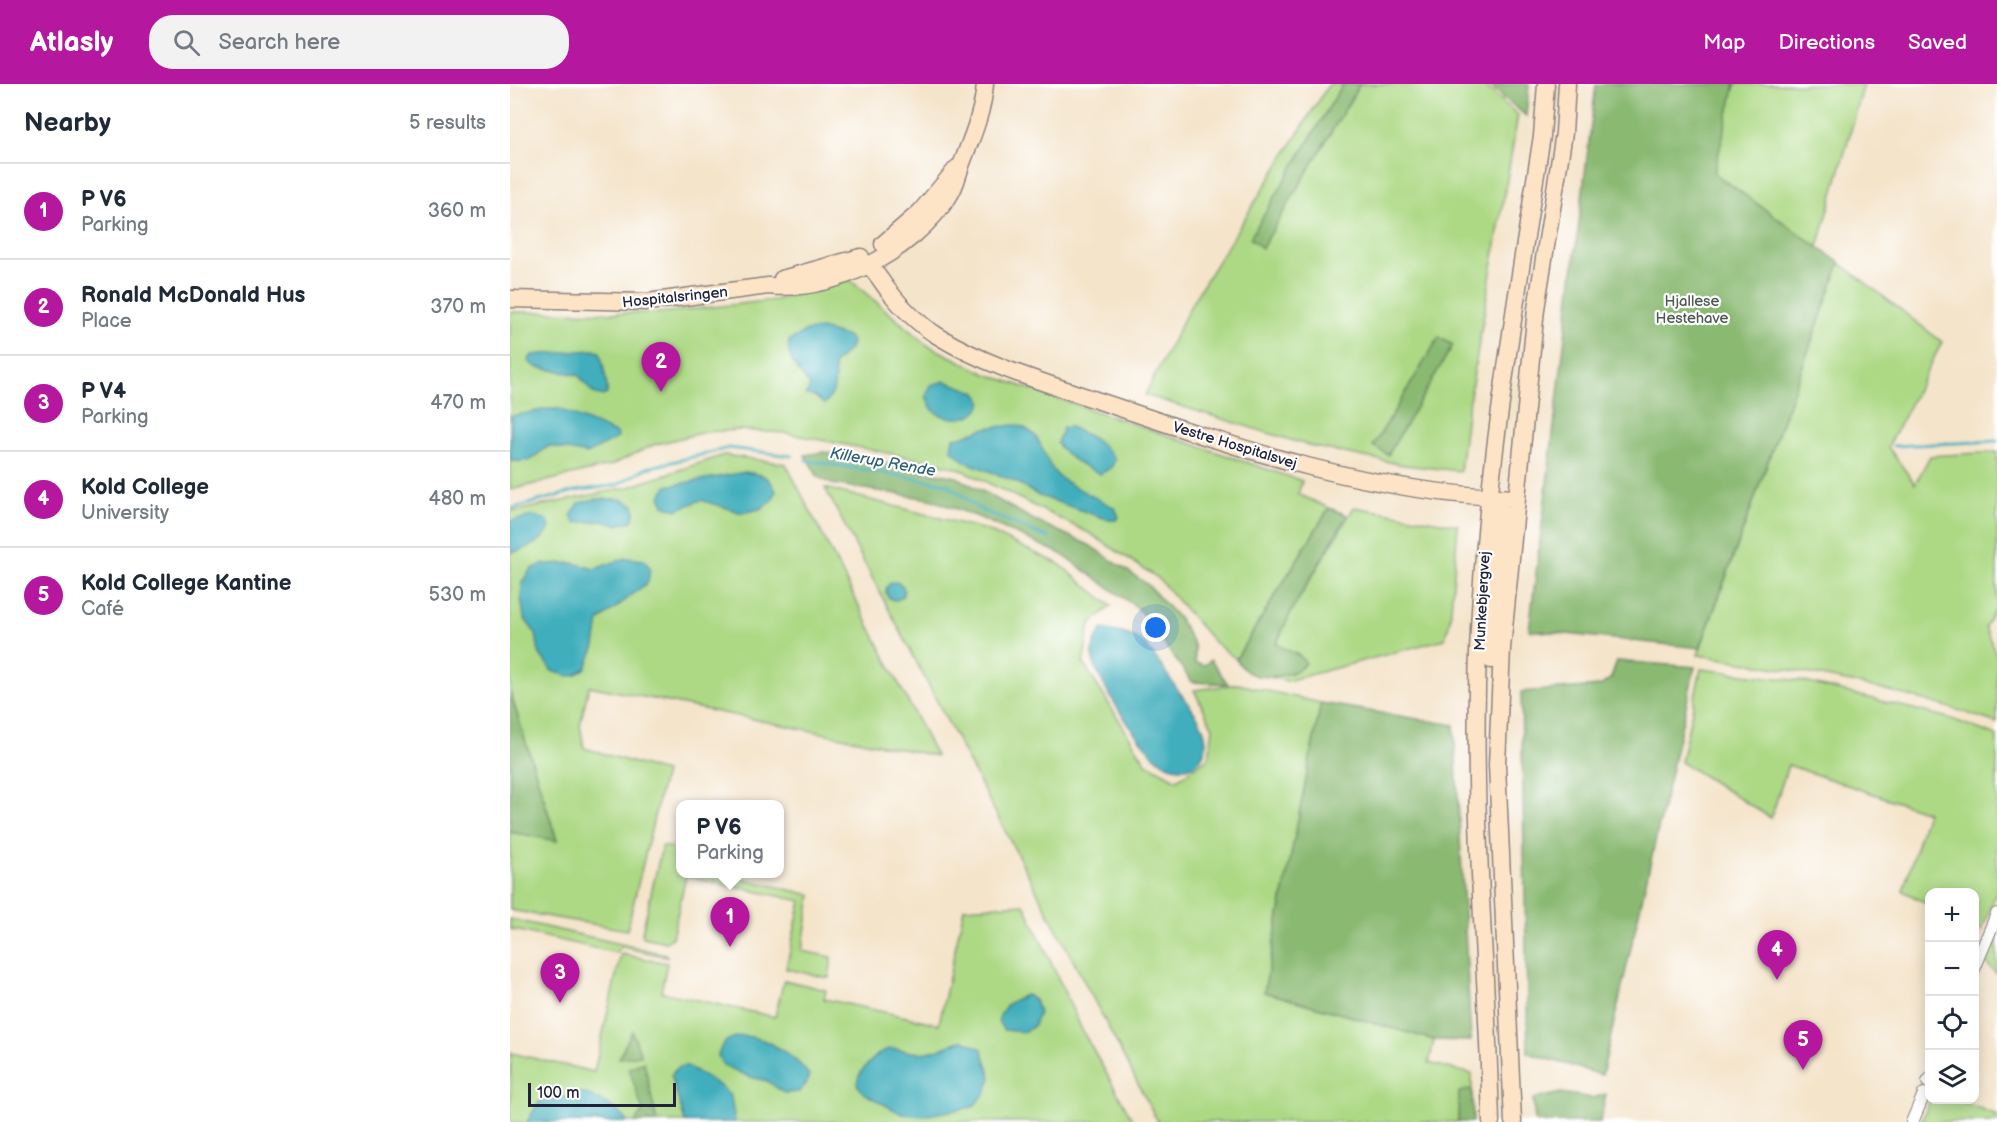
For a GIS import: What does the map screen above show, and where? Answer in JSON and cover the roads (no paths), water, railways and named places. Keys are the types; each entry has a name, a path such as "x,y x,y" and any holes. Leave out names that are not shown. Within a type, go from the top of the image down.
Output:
{"street":[{"name":"Hospitalsringen","path":"510,299 647,302 768,286 785,288 813,284 863,263 923,226 948,197 958,180 976,127 985,84"},
{"name":"Munkebjergvej","path":"1491,1122 1477,775 1477,688 1488,497 1542,136 1546,84"},
{"name":"Munkebjergvej","path":"1513,1122 1497,765 1502,648 1535,320 1564,133 1567,84"},
{"name":"Hospitalsringen","path":"863,263 906,225 962,163"},
{"path":"923,226 915,239 893,260 889,270 889,279 893,288 915,312 965,351"},
{"name":"Vestre Hospitalsvej","path":"863,263 912,318 937,336 965,351 1057,386 1222,443 1307,468 1427,491 1516,498"},
{"path":"1488,497 1499,504 1501,511 1491,621 1490,783 1499,806"},
{"path":"1979,957 1997,914"},
{"path":"1912,1122 1924,1094"}],"water":[{"path":"821,329 849,337 852,342 850,349 834,364 833,391 824,404 814,396 806,395 810,386 789,355 789,341 806,331"},
{"path":"593,350 600,352 604,368 607,394 603,396 593,393 578,375 536,367 528,361 532,355"},
{"path":"945,381 975,392 982,401 980,408 975,413 961,418 946,417 933,410 926,396 931,385"},
{"path":"559,409 616,433 618,438 587,454 549,446 532,459 510,461 511,416"},
{"path":"1015,425 1032,433 1058,476 1115,508 1119,517 1116,520 1109,520 1037,495 1016,482 964,461 951,449 953,438 985,428"},
{"path":"1070,427 1106,448 1115,460 1111,468 1100,474 1082,465 1066,453 1057,443 1063,428"},
{"path":"745,472 764,476 776,491 772,501 760,509 742,513 701,500 676,510 664,505 660,496 667,486"},
{"path":"596,499 621,499 634,505 635,512 632,521 617,525 602,521 575,523 571,516 579,503"},
{"path":"534,516 547,520 550,527 544,537 522,550 510,553 510,521"},
{"path":"626,558 644,560 650,568 648,582 599,621 595,646 586,668 575,675 567,676 552,671 539,653 536,634 524,618 521,598 522,582 531,569 544,564 574,563 594,569"},
{"path":"895,582 901,585 904,591 901,597 895,600 889,597 886,591 889,585"},
{"path":"1102,629 1128,635 1141,641 1156,658 1202,725 1206,744 1197,763 1187,768 1167,765 1158,759 1134,732 1101,680 1095,665 1092,654 1094,644"},
{"path":"1026,995 1035,1000 1039,1013 1033,1027 1023,1032 1004,1030 998,1022 1004,1008"},
{"path":"740,1036 759,1039 788,1054 809,1075 806,1084 799,1092 784,1093 767,1081 750,1077 723,1065 718,1056 721,1047 728,1040"},
{"path":"963,1040 982,1049 991,1077 986,1092 973,1107 922,1116 902,1114 863,1093 857,1084 862,1071 885,1050 898,1049 922,1053"},
{"path":"687,1066 722,1087 731,1097 735,1122 685,1122 671,1075 678,1067"},
{"path":"580,1093 606,1103 627,1122 527,1122 539,1102"}],"waterway":[{"path":"1893,446 1997,441"},
{"name":"Killerup Rende","path":"510,509 575,491 617,485 647,468 729,448 792,456"},
{"name":"Killerup Rende","path":"806,460 948,484 979,509 1049,538"}],"place":[{"name":"Ronald McDonald Hus","path":"661,392"},
{"name":"P V6","path":"730,947"},
{"name":"Kold College","path":"1777,980"},
{"name":"P V4","path":"560,1003"},
{"name":"Kold College Kantine","path":"1803,1070"}],"park label":[{"name":"Hjallese Hestehave","path":"1692,310"}]}
